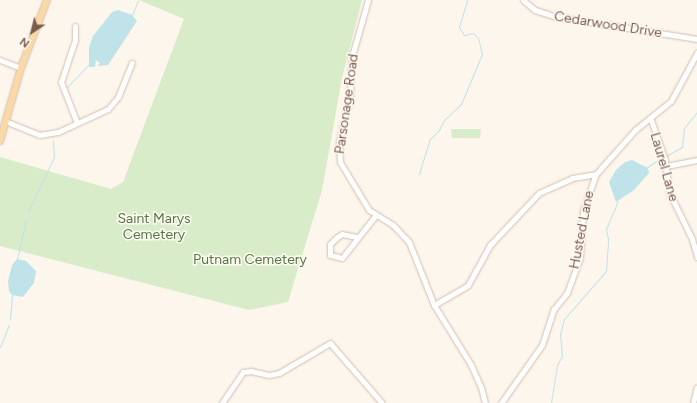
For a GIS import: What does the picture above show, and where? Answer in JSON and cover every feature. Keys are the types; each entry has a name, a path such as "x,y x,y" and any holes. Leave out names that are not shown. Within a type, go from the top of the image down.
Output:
{"main road":[{"path":"0,141 21,68 47,0"}],"street":[{"name":"Parsonage Road","path":"368,0 352,56 350,95 339,155 342,169 375,216 393,225 409,242 434,305 471,365 481,387 485,403"},
{"name":"Cedarwood Drive","path":"523,0 535,10 560,17 697,38"},
{"path":"75,26 75,40 61,82 77,123"},
{"name":"Husted Lane","path":"501,403 542,345 554,310 567,293 580,257 583,211 596,174 635,130 651,120 670,101 697,53"},
{"path":"0,60 21,68"},
{"path":"6,121 39,135 58,132 108,109 118,97 132,63"},
{"name":"Laurel Lane","path":"651,120 665,160 669,192 692,239 697,257"},
{"path":"666,166 697,160"},
{"path":"434,305 468,285 490,245 539,193 572,178 596,174"},
{"path":"356,237 342,234 336,238 330,244 330,255 333,258 342,258 356,237 375,216"},
{"path":"222,403 243,372 251,371 269,375 279,373 330,343 382,403"},
{"path":"693,403 697,387"}],"green space":[{"path":"139,0 362,0 342,78 322,190 288,302 249,310 0,246 0,157 111,189 123,182 184,19"},
{"path":"451,129 481,129 480,138 452,138"}],"water":[{"path":"118,10 132,15 137,21 108,65 97,66 100,63 96,60 95,67 89,67 89,47 93,36 112,12"},
{"path":"632,160 648,168 649,173 634,190 616,202 609,182 616,170 625,162"},
{"path":"17,259 26,261 36,271 34,283 23,297 12,295 9,291 8,281 12,265"}],"waterway":[{"path":"132,15 138,0"},
{"path":"419,174 430,139 439,130 444,120 461,104 482,54 478,38 473,33 464,35 459,27 467,0"},
{"path":"67,87 89,64"},
{"path":"666,156 682,147 684,128 697,112"},
{"path":"28,212 54,157 53,141"},
{"path":"646,168 661,158"},
{"path":"551,403 557,365 562,356 560,334 564,319 606,271 608,239 606,229 618,201"},
{"path":"17,259 26,220"},
{"path":"10,319 12,295"},
{"path":"0,347 9,325"}],"park label":[{"name":"Saint Marys Cemetery","path":"154,228"},
{"name":"Putnam Cemetery","path":"250,260"}]}
